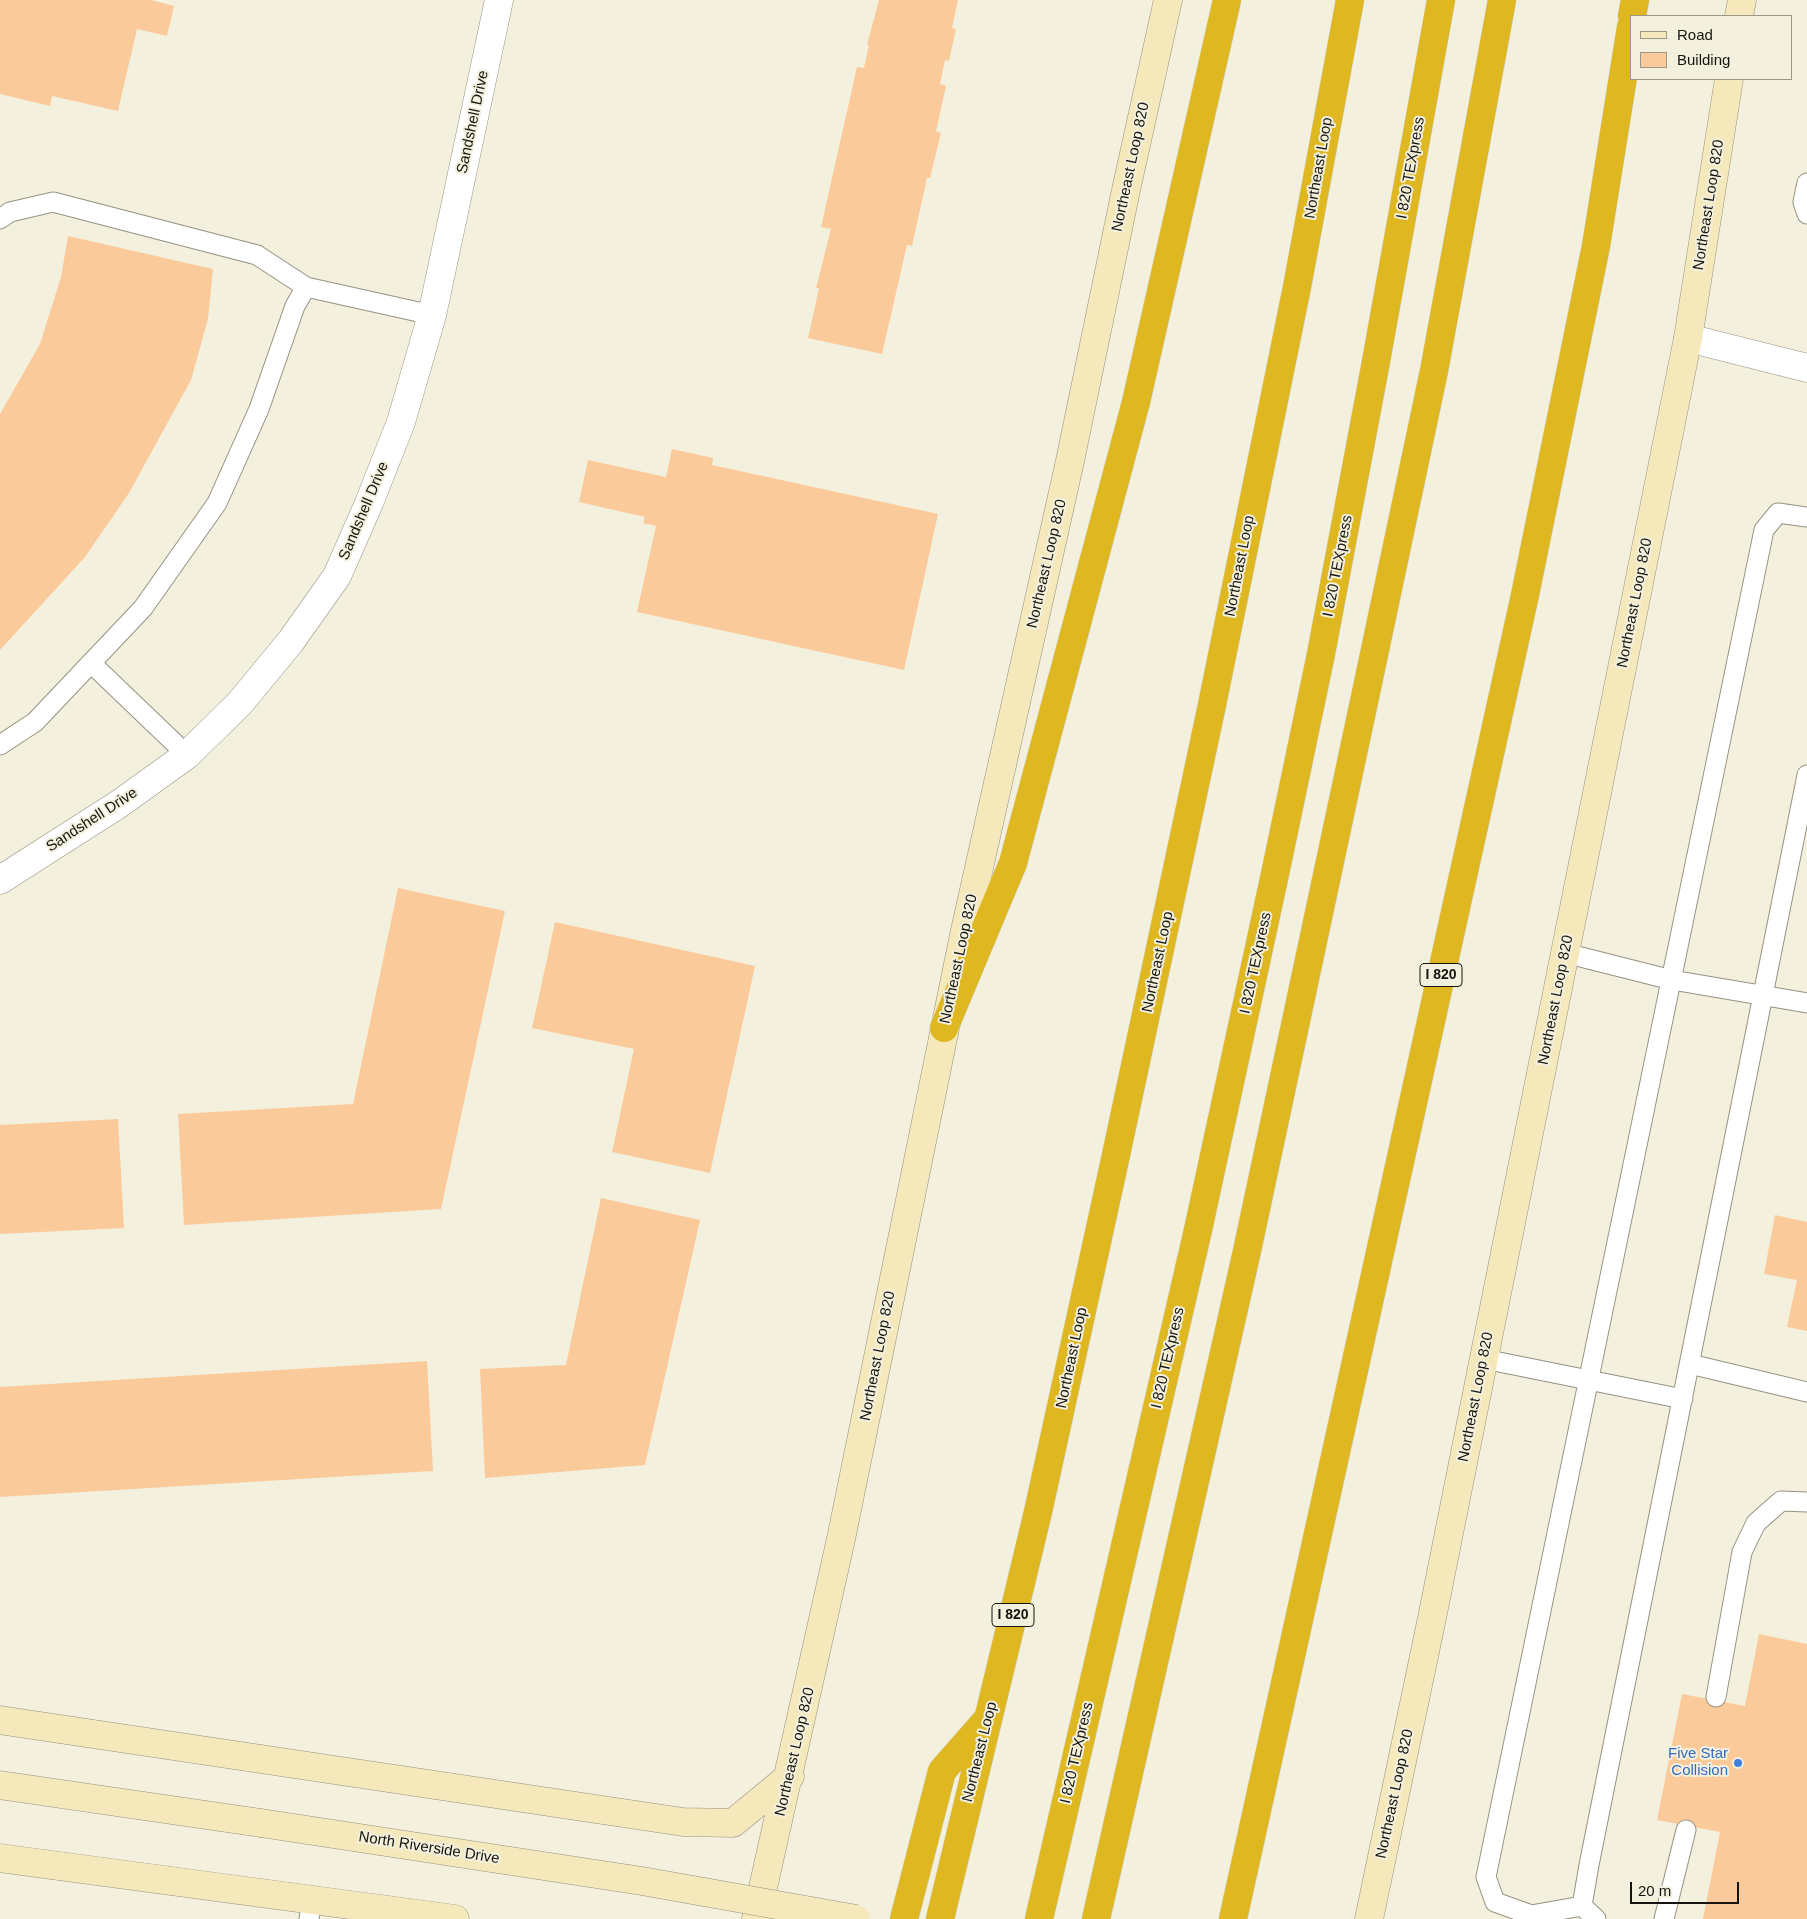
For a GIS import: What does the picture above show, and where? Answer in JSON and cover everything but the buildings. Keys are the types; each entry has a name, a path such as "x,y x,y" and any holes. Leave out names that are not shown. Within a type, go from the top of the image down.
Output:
{"highway":[{"path":"944,1028 1013,863 1136,402 1227,0"},
{"name":"Northeast Loop","path":"940,1919 1038,1512 1210,715 1297,287 1350,0"},
{"name":"I 820 TEXpress","path":"1039,1919 1198,1230 1278,864 1334,587 1441,0"},
{"path":"1098,1911 1244,1260 1434,371 1502,0"},
{"path":"1632,15 1635,0"},
{"name":"I 820","path":"1233,1919 1525,594 1596,246 1630,33"},
{"path":"904,1919 942,1771 988,1719"}],"main road":[{"name":"Northeast Loop 820","path":"756,1919 790,1776 845,1520 944,1028 1070,461 1128,180 1168,0"},
{"path":"1739,15 1742,0"},
{"name":"Northeast Loop 820","path":"1372,1916 1688,338 1729,80"},
{"path":"0,1720 683,1822 733,1823 790,1776"},
{"name":"North Riverside Drive","path":"0,1786 261,1823 642,1881 856,1919"},
{"path":"0,1858 311,1909 455,1919"}],"street":[{"name":"Sandshell Drive","path":"0,880 120,804 187,754 240,703 291,641 337,576 369,504 401,422 432,315 499,0"},
{"path":"1688,338 1807,368"}],"lane":[{"path":"1807,183 1804,202 1807,214"},
{"path":"0,219 10,212 53,202 257,255 306,287 432,315"},
{"path":"0,745 35,722 143,608 217,503 259,409 295,306 306,287"},
{"path":"1807,518 1778,513 1764,530 1486,1877 1495,1902 1531,1915 1589,1913 1683,1399 1807,776"},
{"path":"91,663 187,754"},
{"path":"1565,953 1672,980 1807,1003"},
{"path":"1484,1359 1683,1399"},
{"path":"1690,1364 1807,1392"},
{"path":"1716,1696 1742,1552 1756,1523 1781,1501 1807,1502"},
{"path":"1664,1919 1686,1830"}],"place":[{"name":"Five Star Collision","path":"1738,1763"}]}
